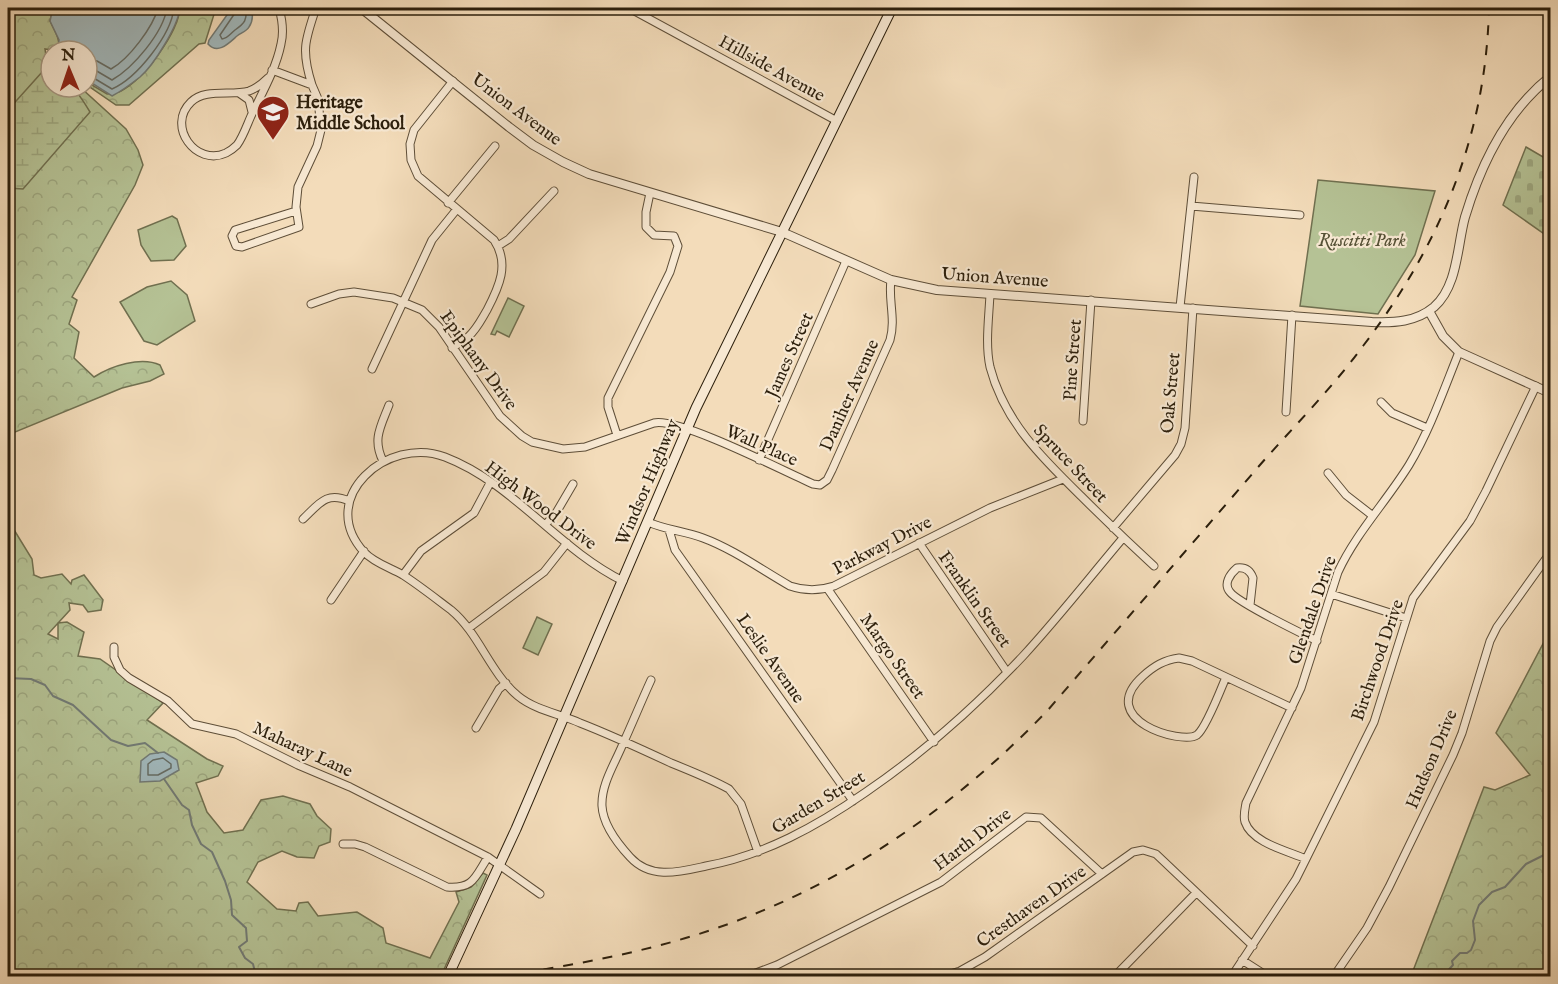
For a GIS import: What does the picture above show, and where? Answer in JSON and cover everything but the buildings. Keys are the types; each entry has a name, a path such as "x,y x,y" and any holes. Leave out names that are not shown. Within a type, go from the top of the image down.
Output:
{"main road":[{"name":"Windsor Highway","path":"447,976 500,865 721,357 892,8"}],"street":[{"path":"268,78 252,90 208,95 190,103 182,122 183,133 194,150 212,156 227,153 237,145 266,87 281,44 282,26 279,8"},
{"path":"296,211 235,230 232,236 234,243 242,247 299,227 296,211 298,187 317,146 321,130 318,99 304,53 306,38 316,8"},
{"name":"Union Avenue","path":"361,8 533,145 563,162 598,177 782,232 891,280 937,290 1397,322 1429,311"},
{"name":"Hillside Avenue","path":"629,8 837,121"},
{"path":"272,70 312,85"},
{"path":"1551,77 1532,92 1504,127 1473,193 1449,285 1429,311 1443,336 1460,352 1551,393"},
{"path":"452,348 467,338 477,327 501,282 503,267 501,250 498,246 485,231 448,203 418,176 410,153 414,130 453,81"},
{"path":"239,92 249,100 252,114"},
{"path":"448,203 495,146"},
{"path":"1180,307 1194,177"},
{"path":"498,246 509,239 554,191"},
{"path":"617,435 608,407 608,398 664,287 678,246 674,236 654,235 646,227 650,193"},
{"path":"1191,206 1300,215"},
{"path":"372,369 432,240 457,209"},
{"name":"James Street","path":"759,460 846,261"},
{"name":"Daniher Avenue","path":"824,484 890,339 893,325 891,280"},
{"name":"Epiphany Drive","path":"311,304 339,294 354,292 404,301 428,315 500,416 522,436 545,446 563,449 585,447 660,421 689,428"},
{"name":"Spruce Street","path":"990,294 988,354 997,387 1014,421 1026,439 1063,479 1154,566"},
{"name":"Pine Street","path":"1083,421 1091,300"},
{"name":"Oak Street","path":"1113,528 1161,473 1181,444 1185,428 1193,308"},
{"path":"1286,412 1292,315"},
{"name":"Glendale Drive","path":"1306,859 1256,836 1245,822 1246,803 1292,708 1345,557 1405,472 1460,352"},
{"name":"Birchwood Drive","path":"1232,976 1296,879 1374,722 1406,618 1417,591 1470,520 1536,386"},
{"path":"1381,402 1392,413 1427,428"},
{"path":"383,461 377,443 389,405"},
{"name":"Wall Place","path":"689,428 813,484 824,484"},
{"name":"High Wood Drive","path":"349,501 361,478 383,461 402,455 436,454 490,483 603,572 623,581"},
{"path":"1328,472 1346,495 1373,516"},
{"name":"Parkway Drive","path":"648,522 716,544 790,586 801,589 827,588 868,570 990,508 1063,479"},
{"path":"404,575 421,551 474,513 490,483"},
{"path":"545,525 556,513 573,484"},
{"path":"303,519 327,497 339,497 349,501 348,512 351,527 364,551 404,575 454,613 519,696 532,705 624,742 729,789 741,804 758,852"},
{"name":"Leslie Avenue","path":"669,530 675,550 854,801"},
{"name":"Garden Street","path":"651,680 605,785 602,809 607,824 635,862 650,871 671,872 728,862 758,852 798,834 854,801 934,742 1024,655 1123,538"},
{"path":"468,628 544,572 567,543"},
{"name":"Franklin Street","path":"919,543 1007,672"},
{"path":"331,600 364,551"},
{"name":"Hudson Drive","path":"1334,976 1367,927 1389,887 1453,756 1490,641 1504,617 1551,553"},
{"path":"1250,605 1253,578 1248,570 1237,568 1228,580 1228,590 1232,595 1250,605 1317,641"},
{"name":"Margo Street","path":"827,588 934,742"},
{"path":"1331,594 1406,618"},
{"name":"Maharay Lane","path":"114,647 114,657 120,669 129,678 168,701 192,724 236,734 298,765 350,787 488,857 540,894"},
{"path":"1226,676 1202,730 1194,736 1186,738 1151,727 1134,718 1129,710 1128,693 1138,680 1152,668 1168,659 1179,658 1192,661 1226,676 1292,708"},
{"path":"476,728 499,688 506,682"},
{"name":"Harth Drive","path":"748,976 777,965 941,882 1026,817 1041,818 1102,874"},
{"path":"343,844 365,847 447,887 462,888 470,884 488,857"},
{"path":"1102,874 1133,852 1143,850 1156,854 1252,946"},
{"name":"Cresthaven Drive","path":"944,976 960,971 985,957 1102,874"},
{"path":"1115,976 1193,891"},
{"path":"1242,960 1267,976"}],"green space":[{"path":"8,8 53,8 50,21 58,39 39,39 39,99 93,99 126,129 138,150 143,165 135,185 72,297 77,300 69,324 79,332 74,358 94,377 117,366 135,362 152,362 160,365 164,374 150,381 122,388 8,435"},
{"path":"180,8 216,8 205,43 199,44 129,105 116,105 99,93 99,89 107,94 119,92 140,76 167,42"},
{"path":"39,75 39,99 82,99 90,112 23,189 8,188 8,110"},
{"path":"1526,147 1550,161 1550,238 1503,205"},
{"name":"Ruscitti Park","path":"1318,180 1435,191 1415,255 1378,314 1300,306"},
{"path":"172,216 177,219 186,246 174,260 151,261 141,245 138,230"},
{"path":"171,281 187,295 195,321 157,345 144,341 120,302 147,287"},
{"path":"508,298 524,306 509,337 497,331 495,335 491,334"},
{"path":"8,520 32,559 34,575 41,578 62,574 71,584 72,580 84,575 103,600 101,610 88,612 83,605 69,603 70,610 58,623 67,622 84,632 78,656 100,659 163,703 147,720 207,759 223,766 218,776 196,783 207,812 224,833 243,830 261,800 283,796 310,804 317,816 331,829 330,842 319,846 314,858 297,857 282,851 258,862 247,882 277,909 296,911 299,903 308,902 318,916 357,912 383,928 386,943 430,958 459,902 456,892 471,887 483,873 487,875 441,976 8,976","holes":["58,623 58,639 48,634"]},
{"path":"537,617 552,624 538,655 523,648"},
{"path":"1550,639 1550,976 1411,976 1484,787 1495,790 1530,775 1496,733 1545,640"}],"water":[{"path":"53,8 180,8 170,35 152,64 140,77 112,96 99,88 99,39 59,39 50,21"},
{"path":"232,8 251,8 250,25 247,30 223,47 212,47 208,44 209,40"},
{"path":"164,752 177,760 179,770 160,781 140,782 141,761 150,754"}],"waterway":[{"path":"8,678 31,679 45,685 53,696 73,705 111,740 128,746 145,743 158,753"},
{"path":"164,779 182,805 189,810 192,825 201,844 212,852 225,881 231,900 232,915 246,928 247,941 239,947 245,958 253,964 256,976"},
{"path":"1443,976 1460,953 1467,953 1471,950 1475,940 1473,921 1479,905 1492,892 1505,887 1526,864 1550,852"}],"railway":[{"path":"504,976 607,958 683,939 756,913 803,892 892,842 933,812 973,780 1048,710 1350,363 1415,269 1454,187 1468,145 1479,101 1486,55 1489,8"}],"place":[{"name":"Heritage Middle School","path":"273,141"}]}
